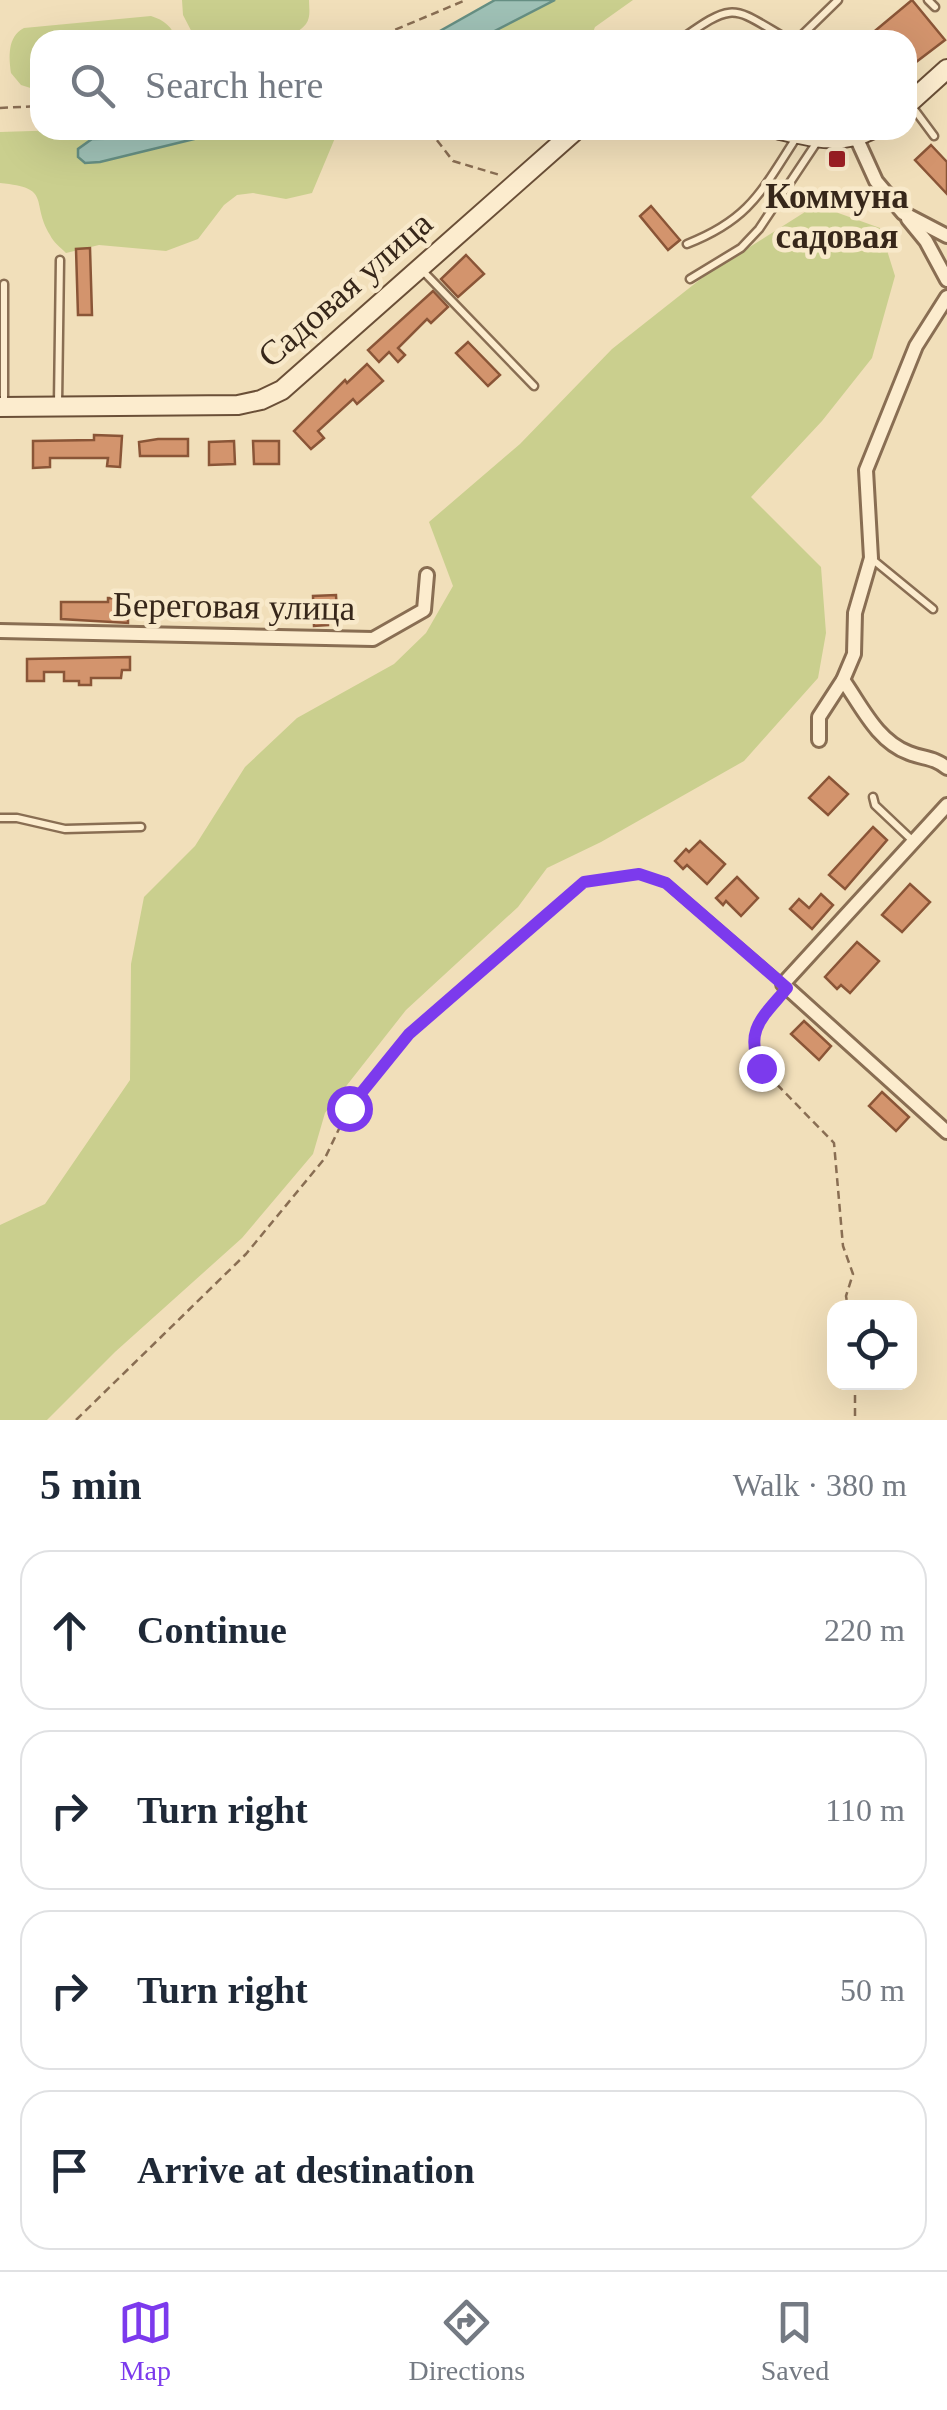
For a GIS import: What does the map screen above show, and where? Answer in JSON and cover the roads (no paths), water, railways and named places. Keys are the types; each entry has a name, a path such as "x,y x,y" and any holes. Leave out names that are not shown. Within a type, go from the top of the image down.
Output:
{"street":[{"path":"917,96 947,69"},
{"name":"Садовая улица","path":"2,407 202,407 261,400 302,376 564,140"},
{"path":"847,140 876,182 926,241 947,280"},
{"path":"903,213 947,236"},
{"path":"820,740 819,717 843,680 854,654 855,613 870,558 866,470 916,346 947,297"},
{"name":"Береговая улица","path":"0,631 374,639 424,610 427,575"},
{"path":"843,680 881,736 910,753 935,758 947,768"},
{"path":"947,806 785,986 947,1132"}],"lane":[{"path":"808,30 838,0"},
{"path":"928,0 935,7"},
{"path":"693,30 716,12 738,10 772,30"},
{"path":"917,115 934,136"},
{"path":"687,244 709,236 752,208 785,140"},
{"path":"690,280 741,248 840,140"},
{"path":"58,407 60,260"},
{"path":"420,268 534,386"},
{"path":"2,407 4,284"},
{"path":"870,558 933,609"},
{"path":"873,797 875,806 914,842"},
{"path":"0,818 65,828 140,827"},
{"path":"666,883 785,986"}],"water":[{"path":"495,0 555,0 496,30 442,30"},
{"path":"91,140 190,140 100,162 85,163 78,157 78,149"}],"place":[{"name":"Коммуна садовая","path":"837,159"}]}
